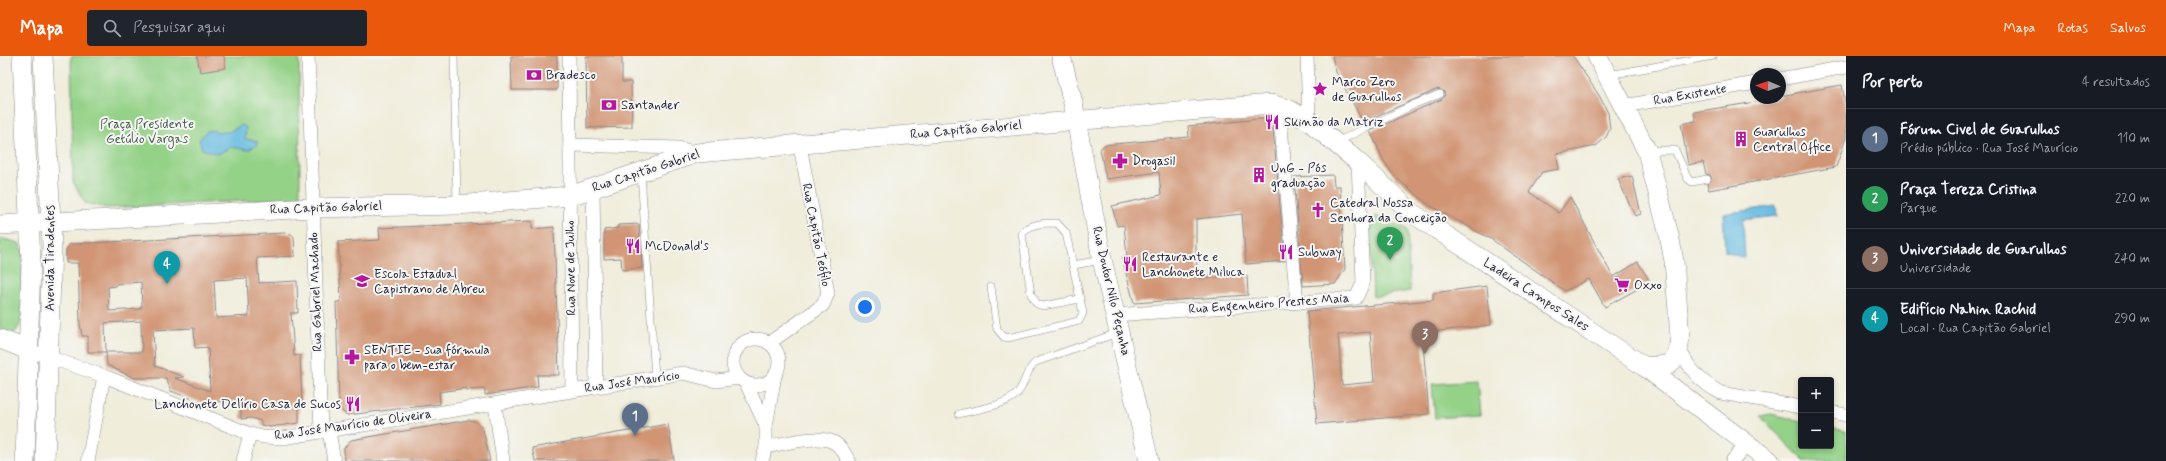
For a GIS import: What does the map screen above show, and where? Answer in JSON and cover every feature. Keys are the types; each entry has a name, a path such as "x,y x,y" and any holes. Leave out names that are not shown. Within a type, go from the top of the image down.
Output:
{"main road":[{"name":"Avenida Tiradentes","path":"22,56 28,224 31,262 25,461"},
{"name":"Avenida Tiradentes","path":"43,56 52,245 45,461"},
{"name":"Rua Doutor Nilo Peçanha","path":"1060,56 1076,120 1102,257 1149,461"},
{"path":"1598,56 1647,151 1669,235 1674,261 1679,348 1675,358 1668,365 1646,367"},
{"name":"Rua Capitão Gabriel","path":"0,225 312,208 457,205 570,196 697,153 800,146 1076,120 1271,104 1279,105 1309,121"},
{"name":"Ladeira Campos Sales","path":"1309,121 1358,162 1412,214 1646,367 1770,461"},
{"path":"0,339 28,350"}],"street":[{"name":"Rua Gabriel Machado","path":"308,56 312,208 325,432 334,461"},
{"name":"Rua Nove de Julho","path":"569,56 572,390"},
{"path":"1307,56 1309,121"},
{"path":"1786,78 1846,67"},
{"name":"Rua Existente","path":"1624,106 1750,84"},
{"path":"1279,105 1297,303"},
{"path":"570,145 678,148 697,153"},
{"name":"Rua Capitão Teófilo","path":"769,343 823,305 828,293 800,146"},
{"name":"Rua Engenheiro Prestes Maia","path":"1118,324 1297,303 1356,298 1361,291 1363,283 1358,162"},
{"name":"Rua Nove de Julho","path":"593,188 596,387"},
{"path":"762,461 766,447 766,426 775,375 779,364 777,352 769,343 755,339 748,341 736,350 733,365 766,426"},
{"path":"1679,348 1694,375 1710,388 1721,393 1798,406"},
{"name":"Rua José Maurício de Oliveira","path":"28,350 104,376 250,434 263,437 283,438 325,432 495,405 572,390"},
{"name":"Rua José Maurício","path":"572,390 683,373 716,381 743,381"},
{"path":"743,381 762,385 775,375"},
{"path":"88,461 104,376"},
{"path":"495,405 503,461"},
{"path":"1834,413 1846,415"},
{"path":"243,461 250,434"},
{"path":"766,447 817,439 827,440 834,442 842,449 849,461"},
{"path":"1732,461 1746,444"}],"lane":[{"path":"454,56 457,205"},
{"path":"1608,75 1713,56"},
{"path":"1335,143 1415,104 1440,94"},
{"path":"1647,151 1675,150 1688,179 1692,182 1706,179"},
{"path":"641,172 655,377"},
{"path":"991,287 997,329 999,334 1008,338 1079,321 1083,313 1066,233 1061,226 1052,223 1033,226 1024,230 1022,239 1034,300 1043,306 1048,306 1080,299"},
{"path":"1072,263 1102,257"},
{"path":"959,414 1004,402 1014,397 1020,391 1030,367 1036,362 1118,324"}],"green space":[{"name":"Praça Presidente Getúlio Vargas","path":"71,56 299,56 300,198 107,208 85,203 73,182"},
{"path":"1376,216 1407,229 1410,291 1373,297 1370,229"},
{"path":"0,238 19,243 23,252 21,321 19,327 14,333 0,330"},
{"path":"1477,381 1480,415 1435,418 1432,384"},
{"path":"1771,414 1798,420 1798,449 1834,449 1834,429 1846,431 1846,461 1804,461 1760,416"}],"water":[{"path":"241,125 246,127 245,139 257,141 257,145 248,150 231,147 218,154 202,149 199,140 207,132 212,130 229,132"},
{"path":"1776,206 1777,216 1743,220 1745,258 1725,252 1723,214"}],"building":[{"path":"197,56 224,56 226,68 200,72"},
{"name":"Bradesco","path":"511,56 557,56 557,90 512,90"},
{"name":"Santander","path":"586,56 622,56 622,82 631,82 632,127 587,128"},
{"path":"1332,56 1573,56 1600,97 1608,113 1610,129 1606,137 1596,146 1556,154 1559,169 1542,172 1529,192 1559,213 1570,197 1613,277 1638,262 1650,282 1605,307 1589,279 1565,291 1491,239 1429,205 1394,176 1384,161 1370,131 1442,99 1445,95 1444,92 1438,89 1363,122 1336,72"},
{"path":"1842,85 1846,107 1846,138 1836,167 1709,190 1707,184 1712,178 1710,175 1706,174 1703,162 1688,165 1681,124 1696,121 1694,112 1750,103 1786,104 1786,95"},
{"path":"1272,118 1285,261 1246,264 1242,214 1196,219 1196,260 1199,279 1247,275 1248,295 1134,303 1122,258 1127,257 1124,225 1117,226 1112,206 1161,195 1159,172 1106,179 1100,149 1104,145 1189,137 1188,126"},
{"name":"Catedral Nossa Senhora da Conceição","path":"1333,175 1334,186 1340,186 1345,269 1335,284 1303,286 1294,177"},
{"path":"1632,176 1641,214 1635,216 1618,179"},
{"path":"532,221 532,229 554,227 559,375 537,375 538,387 485,395 485,389 467,390 466,388 439,392 440,404 347,415 343,412 339,405 336,302 341,302 338,242 380,240 379,228"},
{"path":"639,224 642,268 622,270 621,258 604,259 604,230 618,228 618,225"},
{"path":"285,233 291,234 294,237 295,256 257,258 259,283 297,281 298,313 291,313 294,356 300,355 302,403 299,403 299,423 270,427 261,425 261,421 251,418 241,419 241,401 210,402 211,406 171,391 166,378 134,378 107,365 106,352 88,352 88,336 82,336 80,324 78,263 66,263 66,250 70,244","holes":["247,278 249,316 216,318 214,280","141,282 142,307 140,307 140,309 109,311 108,287 116,286 116,284","141,321 142,352 106,352 105,323","194,328 195,348 208,347 210,391 175,378 184,377 155,366 153,330"]},
{"path":"1487,286 1491,325 1422,333 1429,414 1317,424 1307,311 1433,300 1433,293","holes":["1370,332 1374,382 1342,385 1338,335"]},
{"path":"469,420 475,421 483,429 490,461 345,461 344,448 351,440"},
{"path":"668,424 674,461 535,461 532,448"}],"place":[{"name":"Bradesco","path":"534,75"},
{"name":"Marco Zero de Guarulhos","path":"1320,89"},
{"name":"Santander","path":"609,105"},
{"name":"Skinão da Matriz","path":"1272,122"},
{"name":"Guarulhos Central Office","path":"1741,139"},
{"name":"Drogasil","path":"1120,161"},
{"name":"UnG - Pós graduação","path":"1259,175"},
{"name":"Catedral Nossa Senhora da Conceição","path":"1318,210"},
{"name":"McDonald's","path":"633,246"},
{"name":"Subway","path":"1286,252"},
{"name":"Praça Tereza Cristina","path":"1390,260"},
{"name":"Restaurante e Lanchonete Miluca","path":"1130,264"},
{"name":"Escola Estadual Capistrano de Abreu","path":"362,281"},
{"name":"Edifício Nahin Rachid","path":"167,284"},
{"name":"Oxxo","path":"1622,285"},
{"name":"Universidade de Guarulhos","path":"1425,354"},
{"name":"SENTIE - sua fórmula para o bem-estar","path":"352,357"},
{"name":"Lanchonete Delírio Casa de Sucos","path":"353,404"},
{"name":"Fórum Civel de Guarulhos","path":"635,436"}]}
